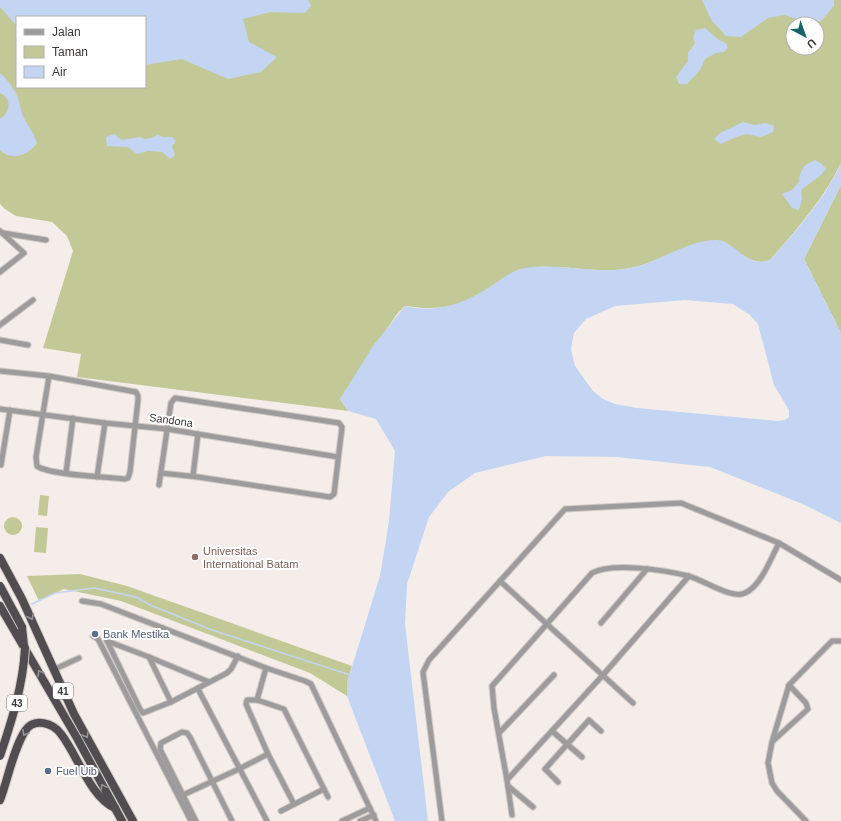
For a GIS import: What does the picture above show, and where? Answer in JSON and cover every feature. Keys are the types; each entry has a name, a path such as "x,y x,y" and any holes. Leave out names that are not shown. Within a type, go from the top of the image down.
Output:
{"highway":[{"name":"41","path":"0,558 22,599 74,714 133,821"},
{"name":"43","path":"0,586 22,627 24,648 24,667 20,693 0,756"},
{"path":"0,607 6,610 15,609 19,606 22,599"},
{"name":"41","path":"0,607 74,733 122,821"},
{"path":"0,800 25,731 30,726 37,723 49,724 61,733 85,775 101,798 107,804 115,808"}],"street":[{"path":"1,232 46,240"},
{"path":"0,272 24,253 1,232"},
{"path":"0,325 32,300"},
{"path":"0,340 28,345"},
{"path":"0,371 49,376 136,392 138,400 130,472 128,478 97,477 66,473 39,467 36,464 42,414 49,376"},
{"path":"159,485 171,403 175,398 339,423 342,427 334,494 330,497 161,472"},
{"name":"Sandona","path":"0,409 105,423 167,429 338,457"},
{"path":"1,465 10,410"},
{"path":"66,473 73,418"},
{"path":"97,477 105,423"},
{"path":"193,476 198,434"},
{"path":"442,821 424,672 429,660 565,509 681,503 779,543 841,580"},
{"path":"512,815 494,708 492,686 592,573 598,569 606,568 647,569 689,576 734,594 744,594 756,585 779,543"},
{"path":"601,623 647,569"},
{"path":"507,780 603,675 689,576"},
{"path":"500,581 633,703"},
{"path":"82,601 101,604 266,668 305,681 313,686 376,821"},
{"path":"93,636 98,639 192,821"},
{"path":"209,682 149,656 107,641 142,712 146,713 198,689 227,673 238,656"},
{"path":"806,821 777,791 772,783 768,763 772,742 789,685 832,641 841,641"},
{"path":"149,656 171,702"},
{"path":"53,670 79,658"},
{"path":"257,700 266,668"},
{"path":"499,733 554,675"},
{"path":"772,742 808,709 806,703 789,685"},
{"path":"198,689 239,769 268,821"},
{"path":"294,804 268,754 246,704 247,700 257,700 284,709 328,797"},
{"path":"558,782 545,769 589,720 601,731"},
{"path":"552,731 582,757"},
{"path":"196,821 160,749 160,746 165,741 182,732 187,733 190,737 232,821"},
{"path":"183,795 268,754"},
{"path":"508,786 533,807"},
{"path":"281,811 324,789"},
{"path":"342,821 370,808"},
{"path":"360,821 374,815"}],"green space":[{"path":"0,0 841,0 841,163 818,202 770,260 761,262 753,261 727,244 712,241 702,242 654,261 623,269 598,270 550,267 529,268 513,273 469,300 451,306 425,308 405,306 397,314 340,399 348,411 77,377 81,354 43,348 73,251 67,236 52,222 16,216 0,204"},
{"path":"841,185 841,333 804,259"},
{"path":"40,495 49,496 47,516 38,515"},
{"path":"9,517 17,517 22,522 20,533 17,535 9,535 4,530 4,522"},
{"path":"36,527 48,528 46,553 34,552"},
{"path":"80,574 127,586 352,666 347,683 347,696 310,673 121,601 64,589 39,601 27,576"}],"water":[{"path":"0,0 308,0 311,6 305,13 270,12 243,19 249,42 277,57 261,72 228,79 182,59 146,65 146,16 16,16 16,25 0,7"},
{"path":"702,0 834,0 834,6 825,16 784,15 768,18 741,37 726,36 712,21"},
{"path":"705,28 719,40 726,43 728,48 724,52 716,53 705,59 700,70 687,84 679,84 676,77 688,61 688,53 695,43 693,38 696,30"},
{"path":"0,73 14,90 23,116 37,143 30,151 20,156 10,156 0,150 0,119 6,113 9,105 7,98 0,93"},
{"path":"743,122 755,125 766,123 774,126 773,132 761,137 747,134 721,144 714,139 720,133"},
{"path":"114,134 122,140 140,137 145,139 152,138 158,134 162,137 172,137 176,141 172,146 175,155 170,159 162,152 148,151 137,154 128,147 107,146 106,137"},
{"path":"815,160 822,164 826,169 821,175 801,190 802,199 799,210 792,208 782,194 792,190 799,182 800,174 804,166"},
{"path":"841,163 841,185 804,259 841,333 841,523 805,505 710,467 617,457 546,456 475,473 448,492 429,517 407,584 405,624 428,821 395,821 347,696 347,683 380,576 389,521 395,451 376,419 348,411 340,399 373,346 405,306 429,309 440,308 462,302 493,285 512,272 525,268 552,267 608,270 635,267 687,246 708,240 725,242 754,261 761,262 770,260 809,214 827,189","holes":["685,300 733,304 750,315 758,324 774,385 789,410 789,417 785,420 778,421 637,408 615,404 603,399 593,391 575,366 571,349 574,333 586,319 615,306"]}],"waterway":[{"path":"32,604 55,593 94,588 136,597 150,605 212,630 350,675"}],"place":[{"name":"Universitas International Batam","path":"195,557"},
{"name":"Bank Mestika","path":"95,634"},
{"name":"Fuel Uib","path":"48,771"}]}
